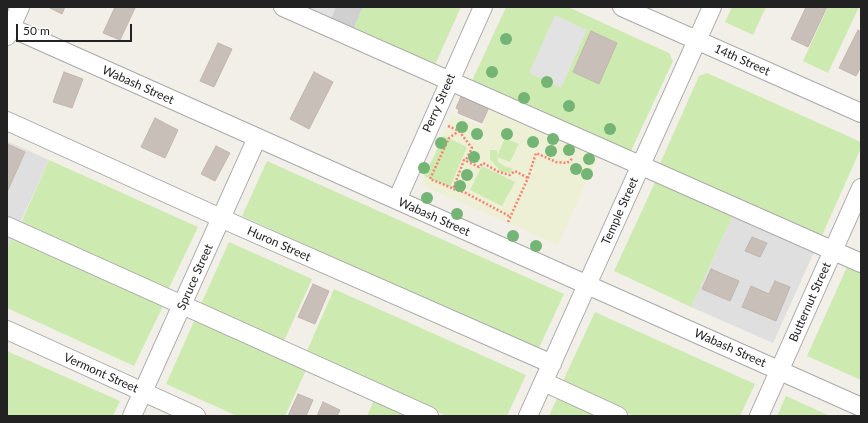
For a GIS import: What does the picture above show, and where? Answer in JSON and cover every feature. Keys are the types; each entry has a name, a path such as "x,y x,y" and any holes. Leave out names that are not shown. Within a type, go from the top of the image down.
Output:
{"street":[{"path":"8,30 20,7"},
{"path":"283,7 861,263"},
{"name":"Perry Street","path":"396,200 483,7"},
{"name":"14th Street","path":"622,7 861,113"},
{"name":"Temple Street","path":"528,416 712,7"},
{"name":"Wabash Street","path":"8,30 257,138 861,407"},
{"name":"Huron Street","path":"7,121 221,218 552,364"},
{"name":"Spruce Street","path":"132,416 257,138"},
{"name":"Butternut Street","path":"759,416 861,188"},
{"path":"7,226 429,416"},
{"name":"Vermont Street","path":"7,330 196,416"},
{"path":"544,382 618,416"}],"path":[{"path":"447,126 459,132 472,148 466,160 464,160 453,189"},
{"path":"459,132 449,138 430,179 464,192 510,216"},
{"path":"508,222 528,178 536,153 556,162 567,163 573,158"},
{"path":"466,160 479,167 483,163 499,172 510,175 515,171 528,178"}],"shaded area":[{"path":"299,7 363,7 353,31"},
{"path":"305,7 336,7 331,19"},
{"path":"555,15 587,30 561,88 529,73"},
{"path":"7,141 49,160 7,251"},
{"path":"734,213 815,250 773,343 691,307"}],"green space":[{"path":"363,7 461,7 434,67 353,31"},
{"path":"506,7 568,7 669,53 673,61 630,153 471,83"},
{"path":"732,7 766,7 753,35 725,22"},
{"path":"828,7 859,7 828,73 803,61"},
{"path":"707,73 861,142 861,148 820,240 658,168 699,76"},
{"path":"492,105 600,152 558,245 421,185 452,114 482,127"},
{"path":"444,136 467,147 450,187 424,176"},
{"path":"505,138 519,144 510,162 497,157"},
{"path":"490,150 497,150 498,162 511,168 513,171 510,173 501,172 490,159"},
{"path":"49,160 198,227 168,290 21,223"},
{"path":"267,161 564,294 538,350 242,216"},
{"path":"482,166 515,182 502,206 470,190"},
{"path":"657,178 734,213 691,307 614,271"},
{"path":"12,237 163,306 134,366 7,308 7,250"},
{"path":"229,242 312,279 283,343 200,306"},
{"path":"847,267 861,274 861,380 807,356"},
{"path":"334,289 526,375 507,416 447,416 306,353"},
{"path":"595,312 755,384 740,416 634,416 562,383"},
{"path":"195,319 306,370 285,416 237,416 166,384"},
{"path":"7,351 120,401 113,416 7,416"},
{"path":"559,394 607,416 549,416"},
{"path":"786,396 830,416 777,416"},
{"path":"375,398 414,416 367,416"}],"building":[{"path":"48,7 65,7 62,14"},
{"path":"115,7 135,8 120,40 103,33"},
{"path":"806,7 827,7 808,47 791,39"},
{"path":"858,30 861,32 861,67 856,76 839,68"},
{"path":"591,31 617,43 599,84 573,72"},
{"path":"218,43 232,49 214,87 200,81"},
{"path":"64,72 83,79 72,108 53,102"},
{"path":"314,72 333,82 309,129 290,119"},
{"path":"463,92 490,105 482,123 458,113 459,110 456,108"},
{"path":"155,118 178,130 165,158 141,147"},
{"path":"7,144 25,152 7,192"},
{"path":"216,146 230,153 215,181 201,174"},
{"path":"752,237 767,243 760,257 745,251"},
{"path":"711,269 739,281 730,301 702,289"},
{"path":"775,281 790,287 776,321 742,307 751,286 769,294"},
{"path":"313,284 329,291 315,324 298,317"},
{"path":"298,394 313,400 306,416 288,416"},
{"path":"323,402 340,410 337,416 317,416"}]}
